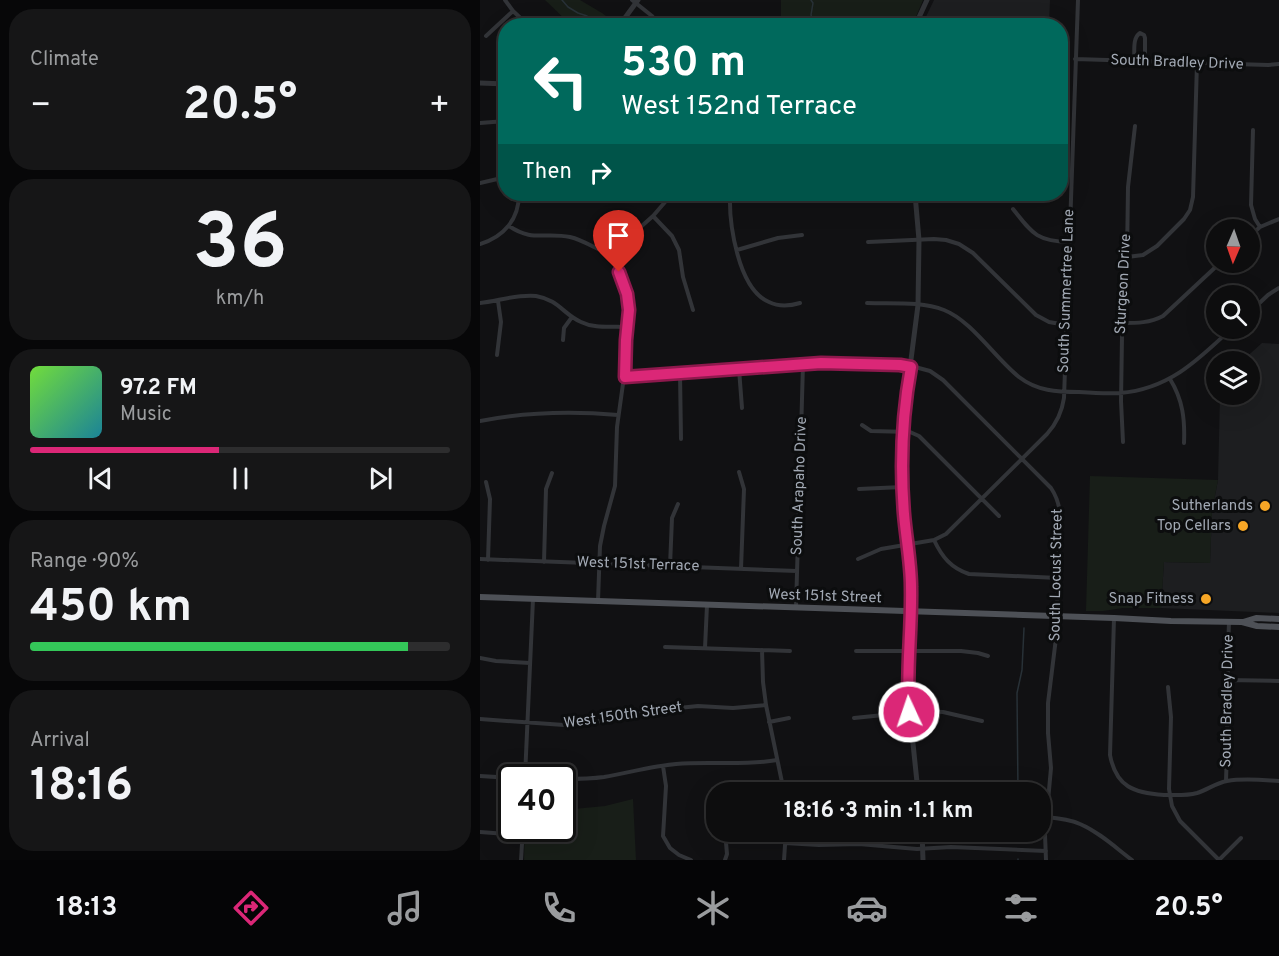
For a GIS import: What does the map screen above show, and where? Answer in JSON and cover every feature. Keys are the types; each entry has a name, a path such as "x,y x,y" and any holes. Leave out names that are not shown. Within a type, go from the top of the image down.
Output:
{"main road":[{"name":"West 151st Street","path":"480,597 1242,622 1257,626 1279,627"},
{"name":"West 151st Street","path":"1242,622 1256,618 1279,619"}],"street":[{"path":"505,0 520,18"},
{"path":"919,18 927,0"},
{"name":"South Summertree Lane","path":"934,540 946,534 1052,428 1063,406 1078,0"},
{"path":"624,18 635,1 653,18"},
{"path":"505,18 513,11"},
{"path":"486,36 498,25"},
{"path":"1134,61 1135,38 1140,33 1145,38 1144,62"},
{"name":"South Bradley Drive","path":"1075,59 1279,64"},
{"path":"1127,257 1140,256 1154,249 1181,223 1191,206 1197,63"},
{"path":"480,83 498,84"},
{"path":"480,123 498,122"},
{"name":"Sturgeon Drive","path":"1123,442 1122,323 1127,257 1128,187 1135,126"},
{"path":"1253,130 1251,205 1255,219"},
{"path":"480,183 498,179"},
{"path":"480,244 498,237 509,226 519,201"},
{"path":"598,601 599,564 603,531 615,486 618,415 625,377 628,303 619,272 619,257 626,240 666,201"},
{"path":"730,201 736,250 752,287 767,302 782,306 800,303"},
{"path":"916,201 919,240 918,305 905,401 902,487 911,580 909,712 917,782"},
{"path":"1013,209 1036,235 1050,241 1069,242"},
{"path":"653,216 672,236 679,250 683,277 693,310"},
{"path":"1260,227 1279,219"},
{"path":"509,226 533,237 553,235 574,238 607,254 619,257"},
{"path":"736,250 778,238 802,235"},
{"path":"868,242 946,240 965,247 1036,315 1049,322 1066,325"},
{"path":"1122,323 1143,323 1163,316 1209,273"},
{"path":"1260,303 1279,288"},
{"path":"480,303 519,296 540,297 555,303 582,323 593,326 627,327"},
{"path":"497,355 501,322 498,300"},
{"path":"867,303 918,305 945,310 960,319 1015,373 1025,381 1044,390 1121,393 1149,388 1170,379 1192,365 1220,339"},
{"path":"563,340 564,328 572,317"},
{"name":"South Locust Street","path":"625,377 803,364 878,364 926,369 938,375 1051,488 1059,504 1055,657 1048,703 1050,782"},
{"name":"South Arapaho Drive","path":"795,608 803,364"},
{"path":"739,369 742,408"},
{"path":"680,373 681,439"},
{"path":"1170,379 1182,405 1185,425 1184,443"},
{"path":"480,421 550,412 618,415"},
{"path":"862,425 871,431 916,434 926,441 999,516"},
{"path":"739,472 744,489 741,569"},
{"path":"543,562 546,489 552,473"},
{"path":"486,482 490,499 488,560"},
{"path":"859,489 902,487"},
{"path":"670,566 672,518 678,504"},
{"path":"858,559 881,549 934,540 947,561 957,569 969,574 1058,578"},
{"name":"West 151st Terrace","path":"480,559 797,571"},
{"path":"525,764 533,599"},
{"path":"705,648 707,605"},
{"path":"1114,618 1110,748 1112,764 1120,780 1144,793 1170,795 1197,793 1226,781 1279,781"},
{"name":"South Bradley Drive","path":"1226,781 1229,622"},
{"path":"664,647 790,651"},
{"path":"762,650 766,705 782,782"},
{"path":"856,651 968,651 988,656"},
{"path":"480,658 530,663"},
{"path":"1227,680 1279,681"},
{"path":"1168,687 1171,717 1170,795 1175,814 1219,860 1241,838"},
{"name":"West 150th Street","path":"480,719 564,725 698,706 733,708 766,705"},
{"path":"854,718 923,711 943,712 982,721"},
{"path":"769,722 789,718"},
{"path":"576,778 602,777 663,766 705,763 759,764 777,760"},
{"path":"663,766 666,786 663,837 670,848 691,860"},
{"path":"480,776 498,777"},
{"path":"1051,818 1080,824 1132,860"},
{"path":"480,832 498,833"},
{"path":"521,860 522,842"},
{"path":"725,860 726,842"},
{"path":"922,842 923,860"},
{"name":"South Locust Street","path":"1046,842 1046,860"},
{"path":"784,860 785,843 819,846 859,844 894,848 951,847 1046,851"}],"shaded area":[{"path":"545,0 580,0 609,18 564,18"},
{"path":"781,0 923,0 915,18 781,18"},
{"path":"934,0 1050,0 1049,18 925,18"},
{"path":"1262,343 1279,344 1279,613 1161,608 1164,562 1210,563 1212,511 1218,480 1220,405 1260,405 1260,351 1253,351"},
{"path":"1090,476 1218,480 1212,511 1210,563 1164,562 1161,608 1086,611"},
{"path":"633,799 636,860 524,860 525,842 576,842 576,809 605,806"}],"waterway":[{"path":"562,0 568,7 588,18"},
{"path":"811,0 813,3 812,18"},
{"path":"1018,782 1017,693 1022,670 1024,628"}],"place":[{"name":"Sutherlands","path":"1265,506"},
{"name":"Top Cellars","path":"1243,526"},
{"name":"Snap Fitness","path":"1206,599"}],"route":[{"path":"619,272 627,294 629,310 625,377 821,363 911,367 903,422 902,464 904,513 912,589 908,679 909,712"}]}
